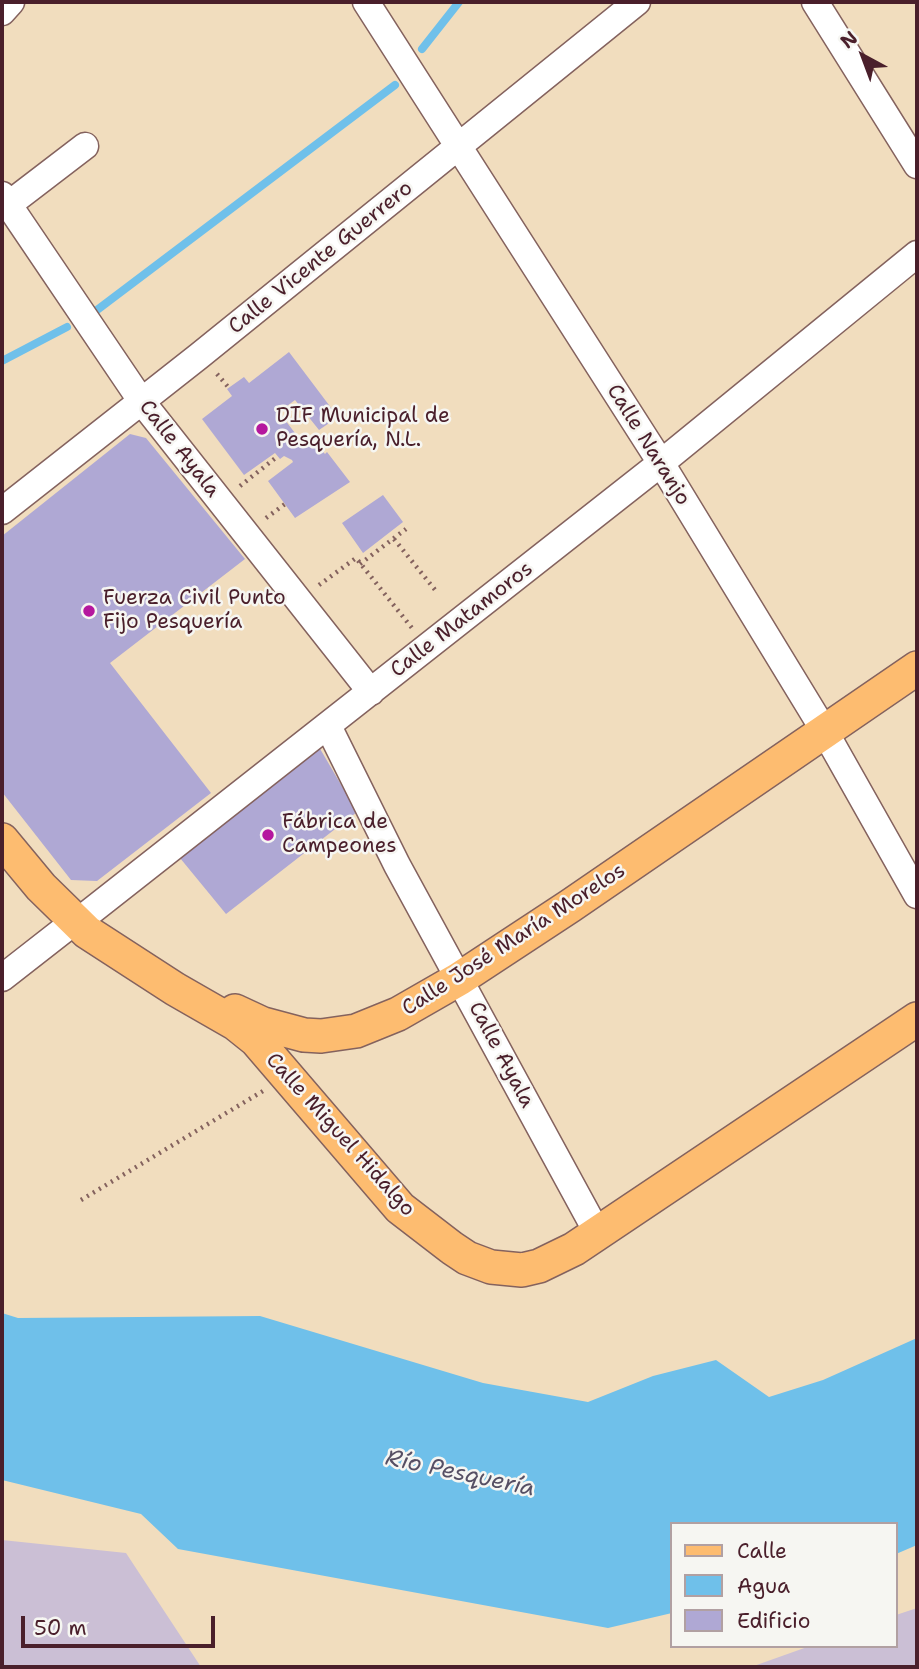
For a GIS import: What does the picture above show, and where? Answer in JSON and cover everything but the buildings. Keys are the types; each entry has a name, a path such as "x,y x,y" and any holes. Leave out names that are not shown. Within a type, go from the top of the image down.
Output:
{"main road":[{"name":"Calle José María Morelos","path":"2,821 80,918 164,971 228,1008 263,1024 304,1035 341,1034 398,1014 459,979 917,668"},
{"name":"Calle Miguel Hidalgo","path":"2,840 41,887 80,918 87,932 175,989 236,1024 256,1040 400,1208 467,1258 491,1267 522,1270 551,1262 597,1234 917,1019"}],"street":[{"path":"2,12 11,2"},
{"name":"Calle Naranjo","path":"366,2 661,463 825,732 917,895"},
{"name":"Calle Vicente Guerrero","path":"2,511 459,148 637,2"},
{"path":"815,2 917,165"},
{"path":"5,200 85,146"},
{"name":"Calle Ayala","path":"5,200 142,402 371,692"},
{"name":"Calle Matamoros","path":"2,978 328,726 661,463 917,254"},
{"name":"Calle Ayala","path":"328,726 397,865 597,1234"}],"path":[{"path":"220,501 278,456"},
{"path":"360,564 407,529"},
{"path":"394,539 436,591"},
{"path":"299,601 356,558 427,647"},
{"path":"81,1200 288,1076"}],"shaded area":[{"path":"2,1540 126,1553 201,1667 2,1667"},
{"path":"917,1608 917,1667 751,1667 804,1648 898,1648 898,1614"}],"water":[{"name":"Río Pesquería","path":"2,1313 18,1318 260,1316 483,1383 588,1402 653,1376 716,1360 769,1397 823,1380 917,1338 917,1545 898,1553 898,1522 670,1522 670,1613 608,1628 178,1549 141,1514 2,1480"}],"waterway":[{"path":"422,49 459,2"},
{"path":"97,310 395,85"},
{"path":"2,361 67,327"}],"place":[{"name":"DIF Municipal de Pesquería, N.L.","path":"262,429"},
{"name":"Fuerza Civil Punto Fijo Pesquería","path":"89,611"},
{"name":"Fábrica de Campeones","path":"268,835"}]}
